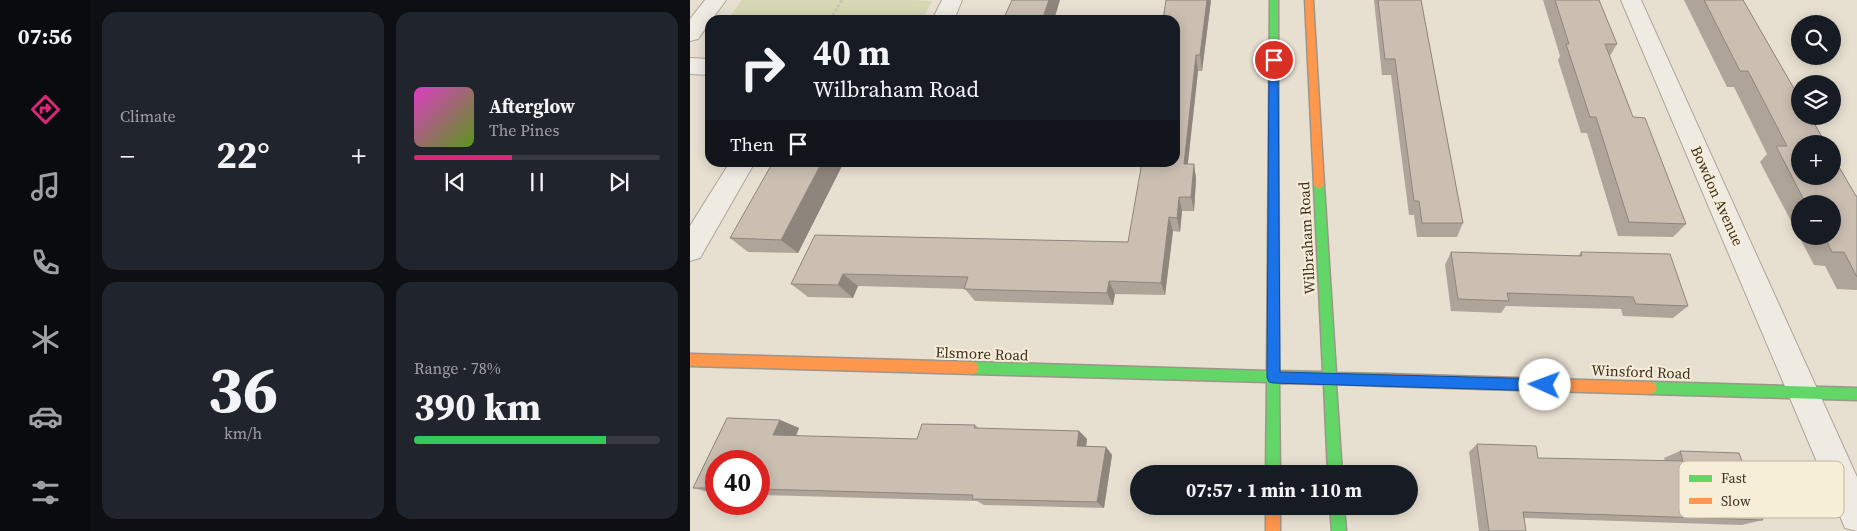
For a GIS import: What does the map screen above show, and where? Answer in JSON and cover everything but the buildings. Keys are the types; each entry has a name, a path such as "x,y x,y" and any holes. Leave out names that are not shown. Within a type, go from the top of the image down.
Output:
{"main road":[{"name":"Wilbraham Road","path":"1273,465 1274,0"},
{"name":"Wilbraham Road","path":"1309,0 1334,465"},
{"name":"Elsmore Road","path":"690,360 1273,378"},
{"name":"Winsford Road","path":"1273,378 1329,378 1857,394"},
{"path":"1273,515 1273,531"},
{"path":"1338,515 1339,531"}],"street":[{"path":"690,34 716,0"},
{"path":"944,15 952,0"},
{"name":"Bowdon Avenue","path":"1631,0 1833,461"},
{"path":"690,66 705,67"},
{"path":"690,250 740,167"},
{"name":"Bowdon Avenue","path":"1844,486 1857,516"}],"path":[{"path":"833,15 842,0"}],"green space":[{"path":"742,0 932,1 925,15 731,15"}],"traffic: fast":[{"path":"1273,465 1274,0"},
{"path":"1319,185 1335,465"},
{"path":"973,368 1386,380"},
{"path":"1651,388 1857,394"},
{"path":"1338,515 1339,531"}],"traffic: slow":[{"path":"1309,0 1319,185"},
{"path":"690,360 973,368"},
{"path":"1386,380 1651,388"},
{"path":"1273,515 1273,531"}],"route":[{"path":"1274,60 1273,378 1545,385"}]}
